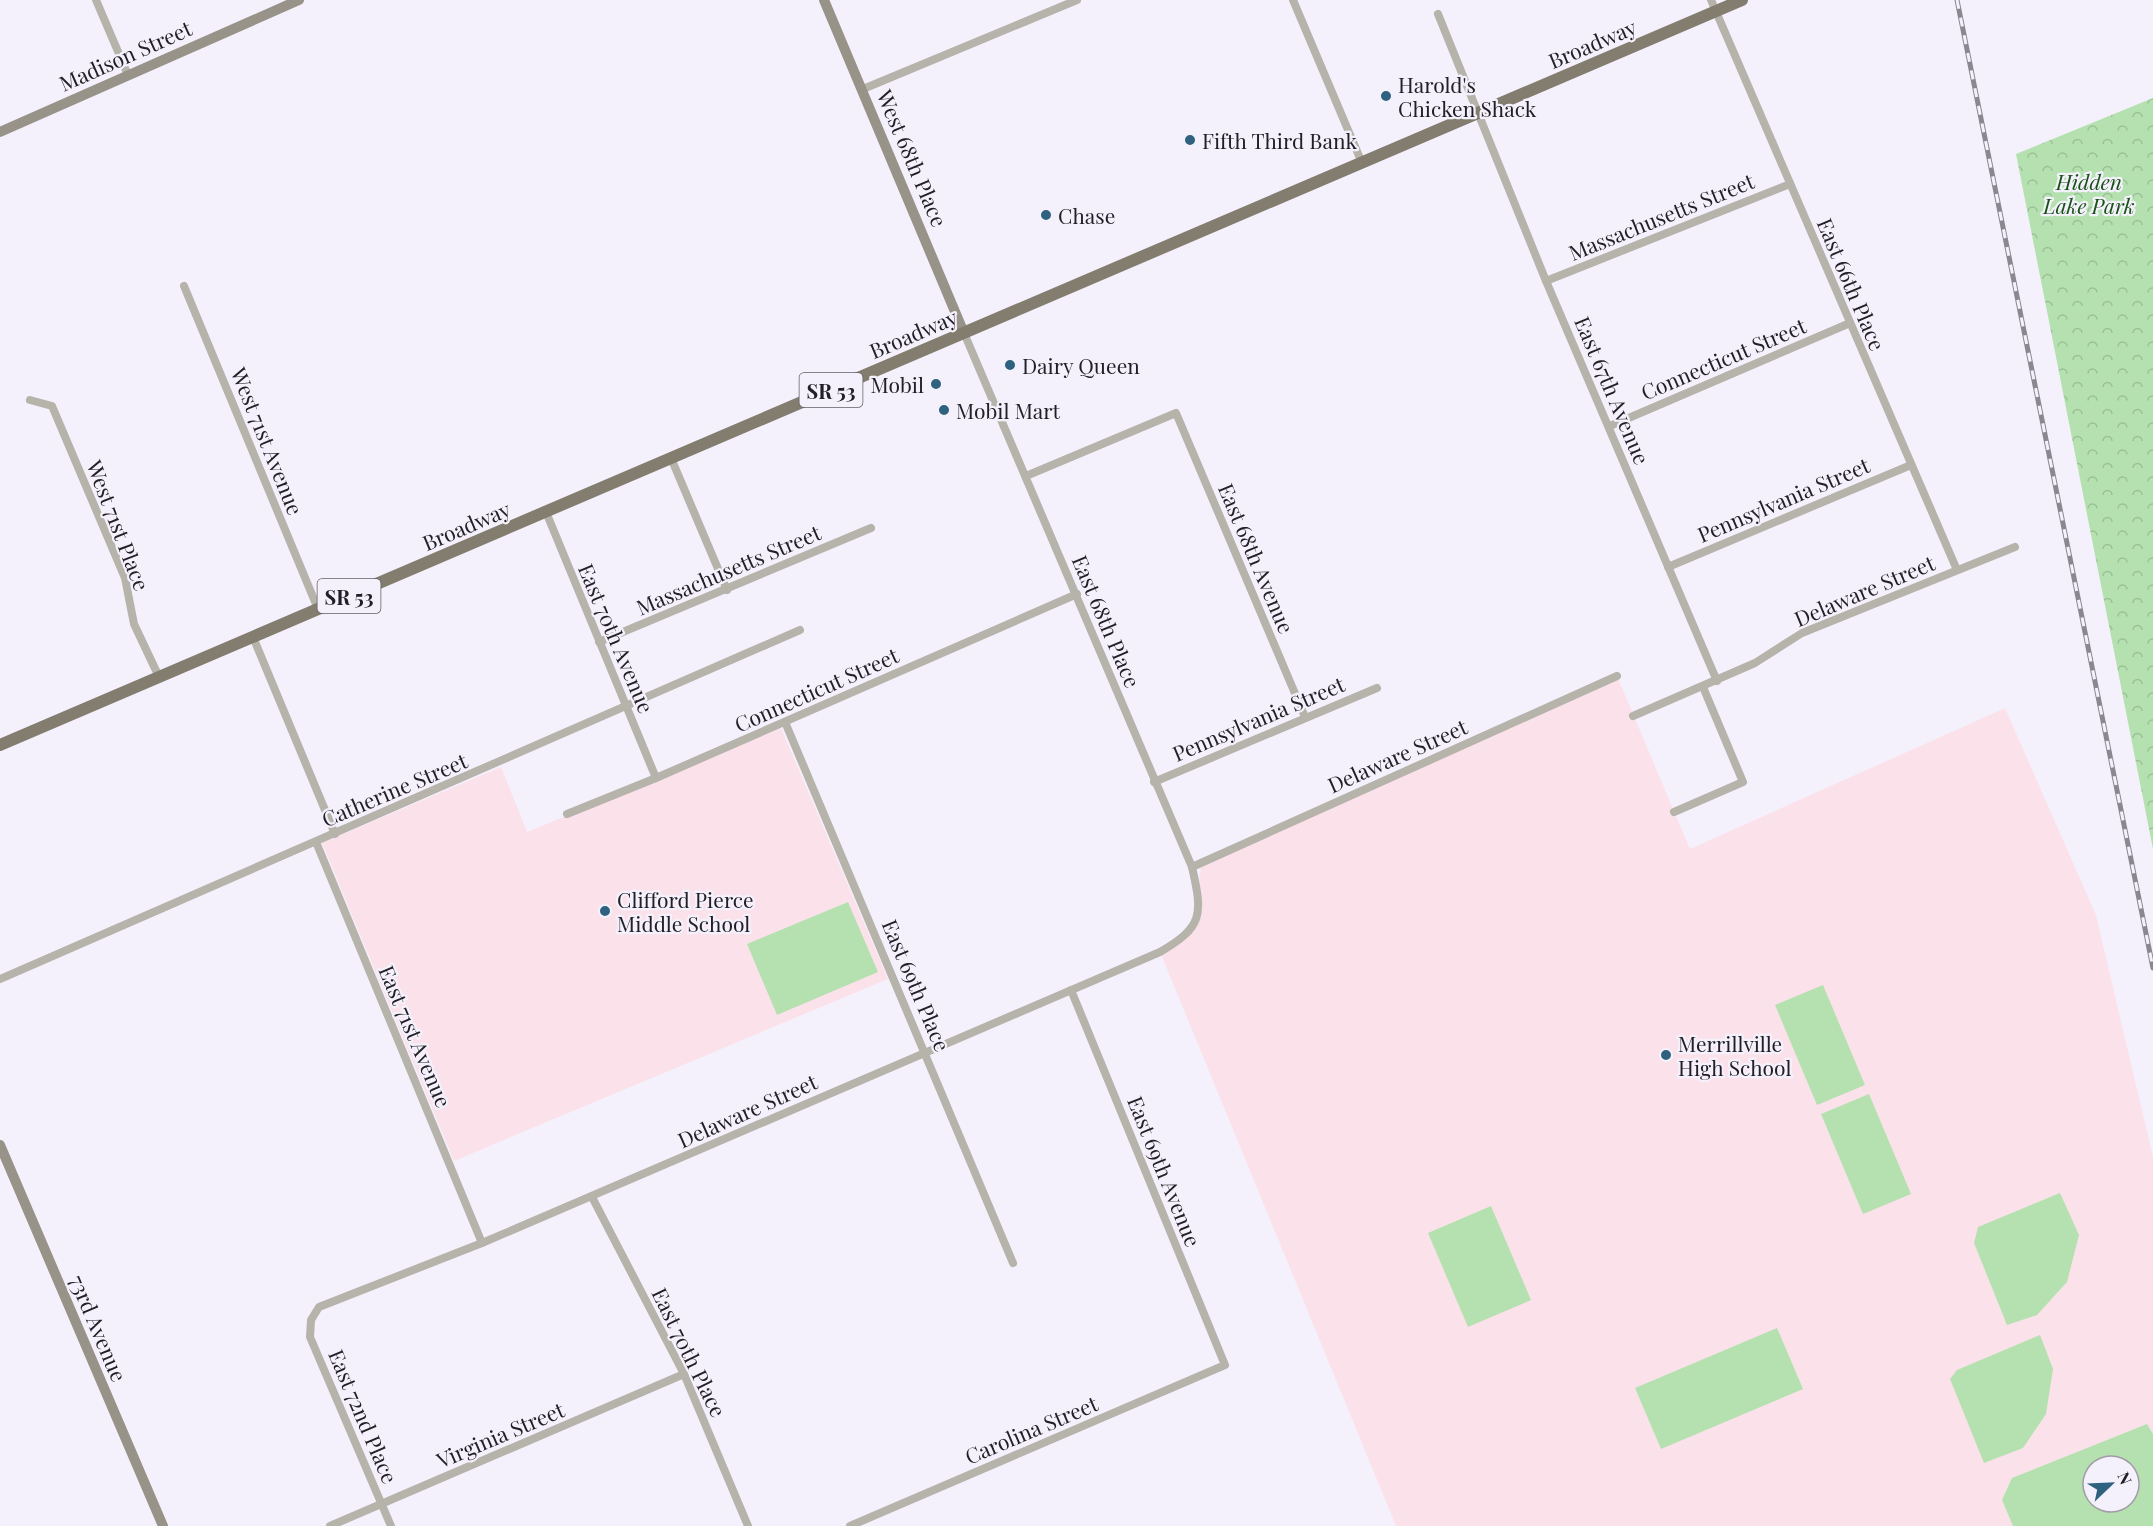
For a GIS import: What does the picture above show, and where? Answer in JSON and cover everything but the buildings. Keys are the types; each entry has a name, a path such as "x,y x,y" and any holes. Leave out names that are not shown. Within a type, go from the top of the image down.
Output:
{"main road":[{"name":"Broadway","path":"0,745 1476,114 1713,6 1742,0"}],"street":[{"path":"96,0 128,75"},
{"name":"Madison Street","path":"0,132 299,0"},
{"name":"West 68th Place","path":"824,0 964,333"},
{"path":"863,89 1077,0"},
{"path":"1293,0 1362,163"},
{"name":"East 66th Place","path":"1713,6 1957,570"},
{"name":"East 67th Avenue","path":"1438,14 1476,114 1546,282 1610,426 1717,681"},
{"name":"Massachusetts Street","path":"1546,282 1790,184"},
{"name":"West 71st Avenue","path":"184,286 318,609"},
{"name":"Connecticut Street","path":"1610,426 1850,323"},
{"name":"East 68th Place","path":"964,333 1192,867 1199,896 1195,927"},
{"name":"West 71st Place","path":"30,400 52,406 125,578 134,624 159,677"},
{"name":"East 68th Avenue","path":"1026,476 1176,413 1305,717"},
{"path":"671,458 727,590"},
{"name":"Pennsylvania Street","path":"1668,567 1911,465"},
{"name":"East 70th Avenue","path":"546,512 656,778"},
{"name":"Massachusetts Street","path":"599,642 871,528"},
{"name":"Delaware Street","path":"1633,716 1755,663 1802,633 2015,547"},
{"name":"Connecticut Street","path":"567,814 656,778 1077,594"},
{"name":"Catherine Street","path":"0,979 801,630"},
{"path":"253,637 335,834"},
{"name":"Delaware Street","path":"1192,867 1617,676"},
{"path":"1674,812 1743,782 1703,687"},
{"name":"Pennsylvania Street","path":"1154,782 1377,688"},
{"name":"East 69th Place","path":"785,722 926,1051 1013,1263"},
{"name":"East 71st Avenue","path":"316,842 482,1243"},
{"name":"Delaware Street","path":"311,1320 319,1308 592,1197 1160,952 1186,937 1195,927"},
{"name":"East 69th Avenue","path":"1071,990 1225,1365"},
{"name":"73rd Avenue","path":"0,1145 163,1526"},
{"name":"East 70th Place","path":"592,1197 684,1374 746,1525"},
{"name":"East 72nd Place","path":"311,1320 310,1337 391,1526"},
{"name":"Carolina Street","path":"850,1526 1225,1365"},
{"name":"Virginia Street","path":"330,1526 684,1374"}],"shaded area":[{"name":"Merrillville High School","path":"1617,676 1690,849 2005,708 2096,915 2153,1157 2153,1526 1396,1526 1160,952 1195,926 1201,864"},
{"name":"Clifford Pierce Middle School","path":"781,728 888,979 454,1161 322,843 501,767 527,832"}],"green space":[{"name":"Hidden Lake Park","path":"2153,98 2153,849 2016,154"},
{"path":"848,902 878,972 777,1015 747,944"},
{"path":"1823,985 1865,1085 1817,1105 1775,1005"},
{"path":"1869,1094 1911,1194 1863,1214 1821,1114"},
{"path":"2060,1193 2079,1235 2067,1282 2037,1315 2007,1325 1974,1243 1978,1227"},
{"path":"1491,1206 1531,1300 1468,1327 1428,1233"},
{"path":"1777,1328 1803,1389 1661,1449 1635,1388"},
{"path":"2040,1335 2053,1369 2046,1414 2023,1448 1984,1463 1950,1379 1957,1370"},
{"path":"2147,1424 2153,1434 2153,1526 2013,1526 2002,1500 2012,1478"}],"railway":[{"path":"1957,0 2153,968"}],"place":[{"name":"Harold's Chicken Shack","path":"1386,96"},
{"name":"Fifth Third Bank","path":"1190,140"},
{"name":"Chase","path":"1046,215"},
{"name":"Dairy Queen","path":"1010,365"},
{"name":"Mobil","path":"936,384"},
{"name":"Mobil Mart","path":"944,410"},
{"name":"Clifford Pierce Middle School","path":"605,911"},
{"name":"Merrillville High School","path":"1666,1055"}]}
